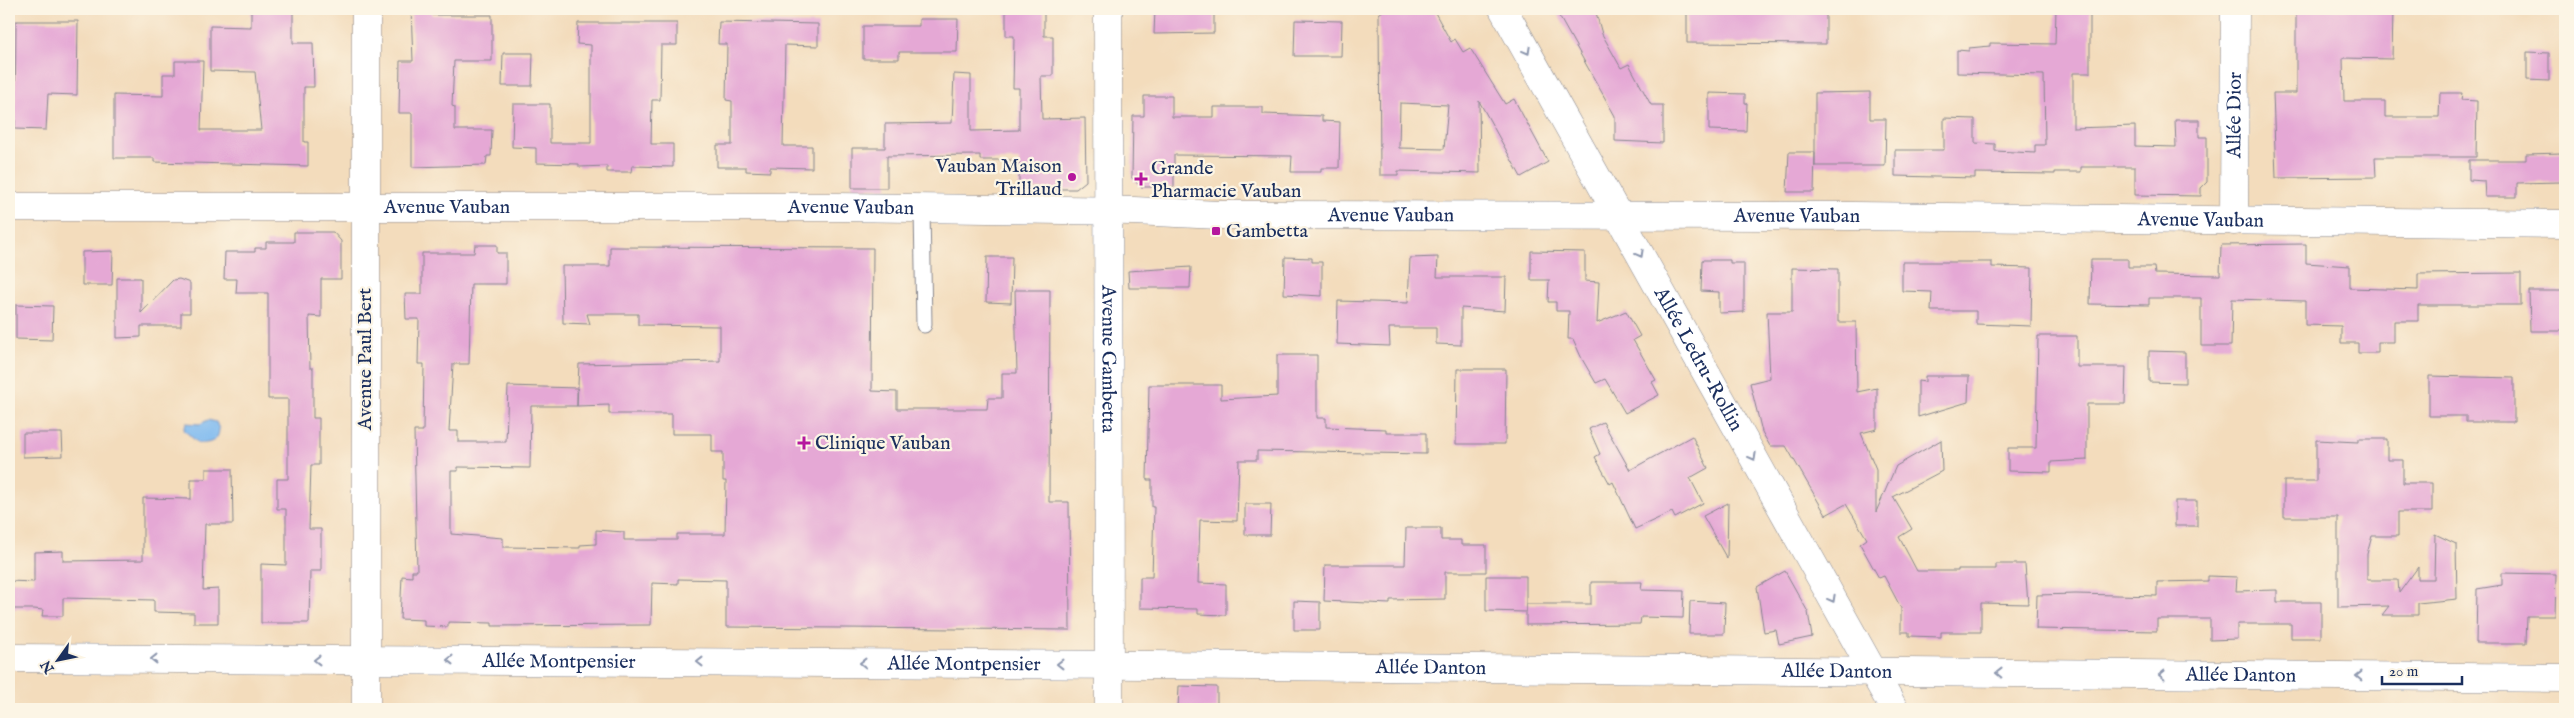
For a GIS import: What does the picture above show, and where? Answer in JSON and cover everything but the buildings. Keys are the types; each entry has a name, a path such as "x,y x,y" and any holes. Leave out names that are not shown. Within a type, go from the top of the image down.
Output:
{"street":[{"name":"Avenue Paul Bert","path":"366,9 366,709"},
{"name":"Avenue Gambetta","path":"1108,9 1109,709"},
{"name":"Allée Ledru-Rollin","path":"1503,9 1894,709"},
{"name":"Allée Dior","path":"2234,221 2235,9"},
{"name":"Avenue Vauban","path":"9,207 836,207 1107,210 1219,215 1618,215 2565,224"},
{"name":"Allée Montpensier","path":"9,658 1109,664"},
{"name":"Allée Danton","path":"1109,664 2565,678"}],"lane":[{"path":"922,209 924,325"}],"water":[{"path":"208,420 216,422 219,429 217,437 212,441 198,443 184,430 186,423 200,424"}],"place":[{"name":"Vauban Maison Trillaud","path":"1072,177"},
{"name":"Grande Pharmacie Vauban","path":"1141,179"},
{"name":"Gambetta","path":"1216,231"},
{"name":"Clinique Vauban","path":"804,443"}]}
